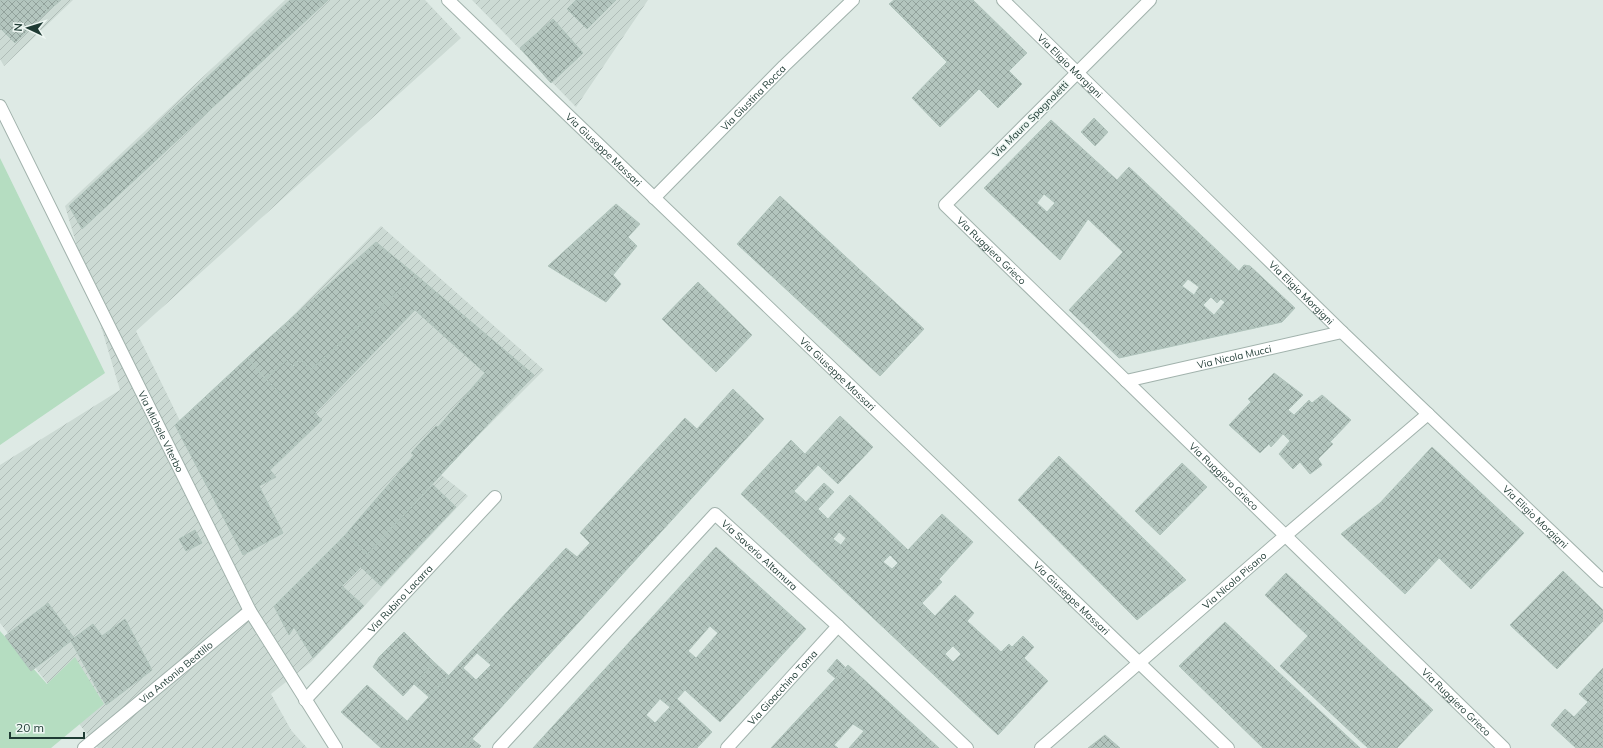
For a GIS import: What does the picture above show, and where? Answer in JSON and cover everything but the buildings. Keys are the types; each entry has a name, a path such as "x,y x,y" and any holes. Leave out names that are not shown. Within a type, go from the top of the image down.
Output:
{"street":[{"name":"Via Giuseppe Massari","path":"448,0 1228,748"},
{"name":"Via Giustina Rocca","path":"654,198 784,66 853,0"},
{"name":"Via Eligio Morgigni","path":"1003,0 1342,332 1603,581"},
{"name":"Via Mauro Spagnoletti","path":"945,205 1150,0"},
{"name":"Via Michele Viterbo","path":"0,106 250,611 336,748"},
{"name":"Via Ruggiero Grieco","path":"945,205 1504,748"},
{"name":"Via Nicola Mucci","path":"1126,381 1342,332"},
{"name":"Via Nicola Pisano","path":"1041,748 1138,662 1428,414"},
{"name":"Via Rubino Lacarra","path":"306,700 495,497"},
{"name":"Via Saverio Altamura","path":"498,748 715,514 838,626 967,748"},
{"name":"Via Antonio Beatillo","path":"84,748 250,611"},
{"name":"Via Gioacchino Toma","path":"727,748 838,626"}],"shaded area":[{"path":"0,0 73,0 4,66 0,59"},
{"path":"285,0 425,0 461,38 136,331 183,427 381,226 544,370 440,474 468,496 311,662 271,694 291,730 307,748 98,748 0,623 0,465 120,390 65,206"},
{"path":"472,0 648,0 576,107"}],"green space":[{"path":"0,158 105,373 0,445"},
{"path":"0,631 47,684 75,657 104,704 51,748 0,748"}]}
